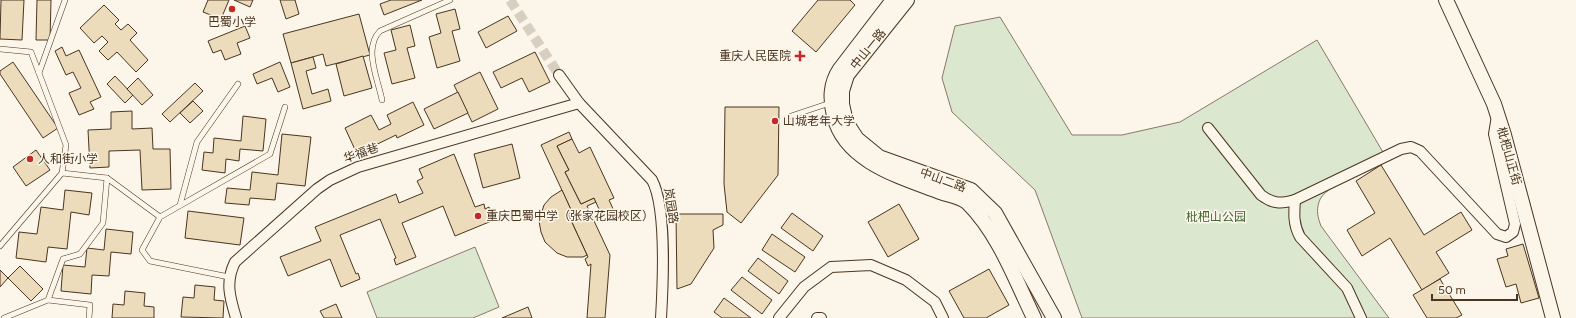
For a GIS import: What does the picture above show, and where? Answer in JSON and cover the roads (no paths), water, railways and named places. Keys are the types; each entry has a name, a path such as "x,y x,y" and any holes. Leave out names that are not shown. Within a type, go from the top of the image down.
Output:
{"main road":[{"name":"中山一路","path":"837,103 832,89 836,75 893,0"},
{"name":"中山一路","path":"837,103 847,75 907,0"},
{"name":"枇杷山正街","path":"1446,0 1497,116 1504,136 1553,318"},
{"name":"中山二路","path":"837,103 835,120 844,138 866,159 905,179 966,201 987,223 1034,318"},
{"name":"中山二路","path":"837,103 846,122 857,139 879,157 971,190 995,213 1054,318"}],"street":[{"name":"岚园路","path":"559,75 578,103 652,180 656,188 662,233 661,318"},
{"name":"华福巷","path":"236,318 229,292 229,277 235,262 317,189 344,173 358,167 578,103"},
{"path":"1208,128 1261,195 1268,201 1278,203 1295,200 1401,149 1411,147 1420,151 1497,234 1506,237 1511,235 1515,228 1515,224 1494,134 1497,116"},
{"path":"1295,200 1294,220 1300,236 1347,288 1361,318"},
{"path":"779,318 804,287 831,268 871,265 906,280 935,302 943,318"}],"lane":[{"path":"38,73 66,0"},
{"path":"382,100 372,56 374,37 380,31 450,0"},
{"path":"0,49 31,52 66,145 62,173 0,246"},
{"path":"180,205 197,142 238,84"},
{"path":"791,116 837,103"},
{"path":"229,277 150,261 142,250 160,216 270,154 285,107"},
{"path":"62,173 107,178 160,216"},
{"path":"48,300 63,259 80,254 102,223 107,178"},
{"path":"4,318 48,300 90,305 89,318"}],"tunnel":[{"path":"510,0 559,75"}],"place":[{"name":"巴蜀小学","path":"232,9"},
{"name":"重庆人民医院","path":"800,56"},
{"name":"山城老年大学","path":"775,121"},
{"name":"人和街小学","path":"30,159"},
{"name":"重庆巴蜀中学（张家花园校区）","path":"478,216"}],"park label":[{"name":"枇杷山公园","path":"1216,217"}]}
